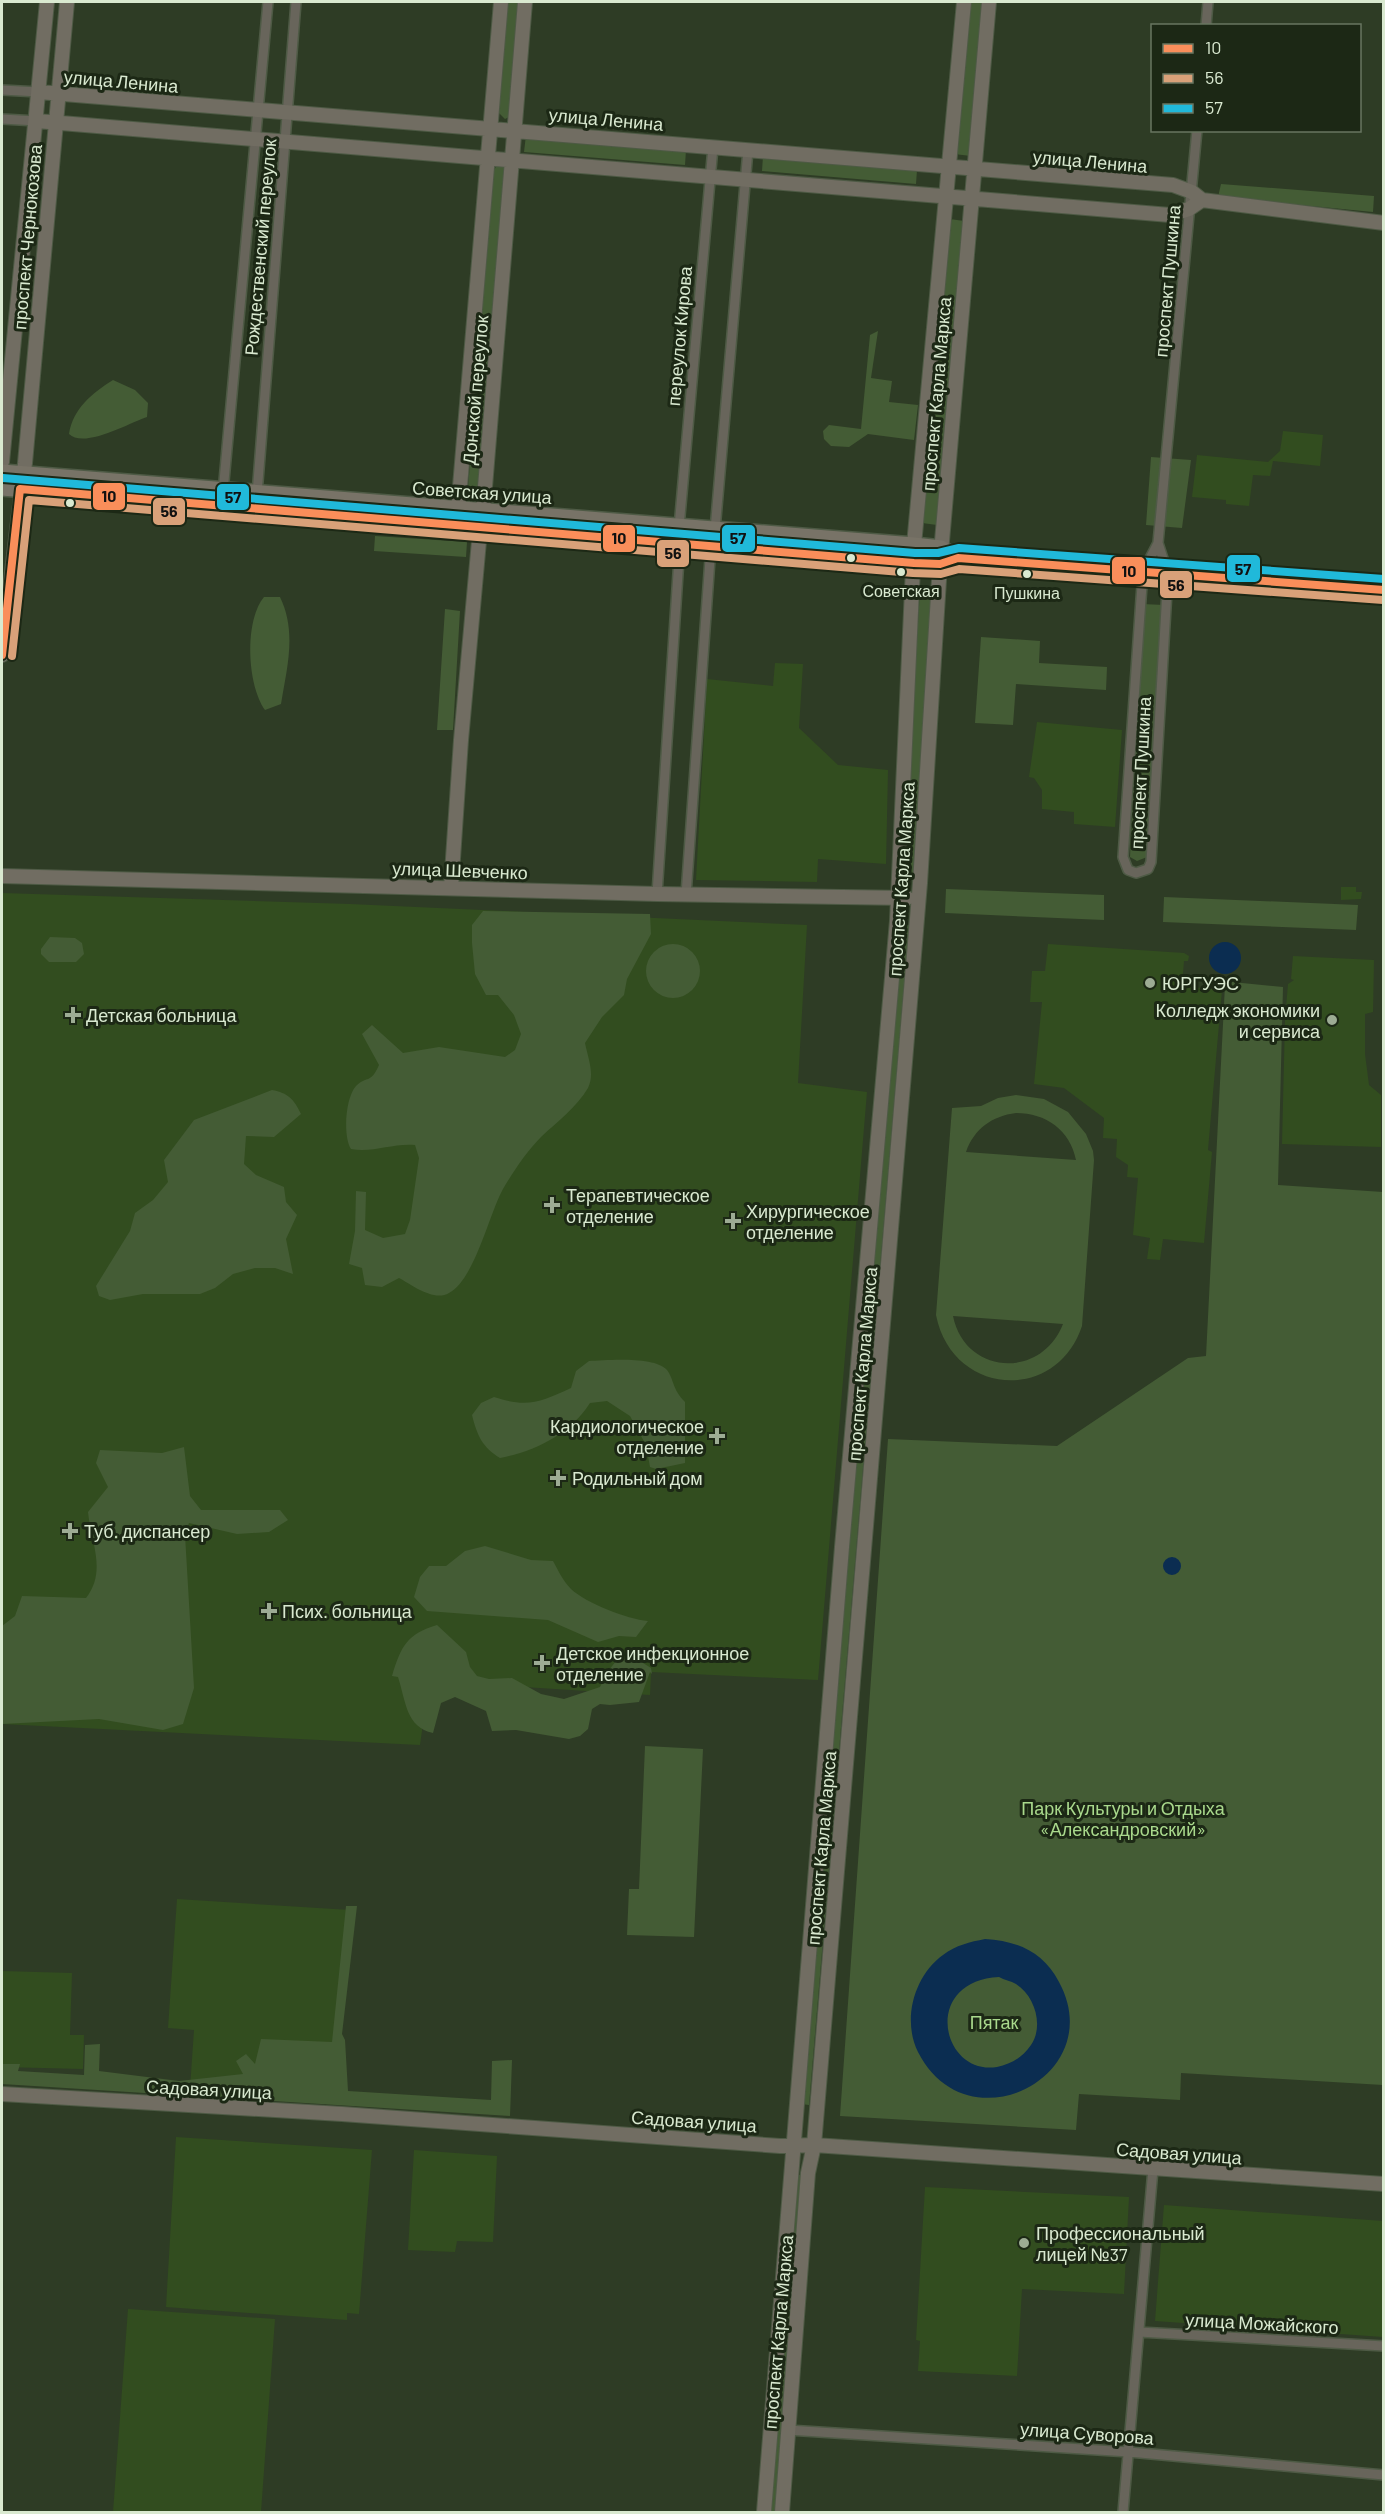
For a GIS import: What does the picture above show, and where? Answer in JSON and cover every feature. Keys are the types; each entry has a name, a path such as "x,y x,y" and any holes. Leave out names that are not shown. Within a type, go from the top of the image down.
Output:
{"main road":[{"name":"проспект Чернокозова","path":"2,462 47,2"},
{"name":"проспект Чернокозова","path":"2,655 68,2"},
{"name":"Донской переулок","path":"458,510 501,2"},
{"name":"Донской переулок","path":"451,888 478,529 483,512 514,159 525,2"},
{"name":"проспект Карла Маркса","path":"764,2512 898,898 914,545 964,2"},
{"name":"проспект Карла Маркса","path":"782,2512 808,2172 814,2145 918,898 941,548 989,2"},
{"name":"улица Ленина","path":"39,92 1173,186 1197,196 1383,222"},
{"path":"37,121 1170,215 1189,209 1197,196"},
{"name":"Советская улица","path":"2,472 21,482 478,529 914,563 940,564 958,558 1383,590"},
{"name":"Советская улица","path":"2,488 21,482 257,494 914,545 941,548 958,558"},
{"path":"458,510 478,529"},
{"name":"улица Шевченко","path":"2,876 686,895 918,898"},
{"name":"Садовая улица","path":"2,2094 354,2115 1383,2184"}],"street":[{"name":"Рождественский переулок","path":"223,492 268,2"},
{"name":"Рождественский переулок","path":"257,494 296,2"},
{"path":"1206,24 1208,2"},
{"name":"улица Ленина","path":"2,90 39,92"},
{"path":"2,119 37,121"},
{"name":"проспект Пушкина","path":"1197,132 1197,196"},
{"name":"переулок Кирова","path":"679,527 713,147"},
{"path":"715,530 748,150"},
{"name":"проспект Пушкина","path":"1158,543 1168,574 1151,862 1148,869 1136,873 1128,870 1123,857 1143,572 1158,543 1189,209"},
{"path":"657,894 680,543"},
{"path":"686,895 711,546"},
{"path":"1123,2512 1153,2169"},
{"name":"улица Можайского","path":"1139,2332 1383,2346"},
{"name":"улица Суворова","path":"788,2430 1129,2452 1383,2475"}],"shaded area":[{"path":"1283,431 1323,435 1320,466 1273,461 1270,476 1253,475 1249,506 1226,504 1226,500 1192,497 1197,455 1268,462 1280,451"},
{"path":"775,663 803,664 799,728 838,765 888,770 886,864 818,859 817,882 696,880 707,679 773,686"},
{"path":"1037,722 1122,730 1115,827 1074,824 1074,812 1042,809 1042,790 1034,778 1029,777"},
{"path":"1341,887 1356,887 1356,892 1362,892 1361,899 1341,900"},
{"path":"2,893 350,904 807,925 798,1083 867,1092 818,1680 651,1672 650,1695 429,1681 420,1745 2,1724"},
{"path":"1048,944 1184,953 1189,956 1188,961 1184,961 1182,986 1222,990 1208,1150 1212,1152 1204,1243 1163,1239 1160,1260 1147,1259 1150,1238 1133,1235 1138,1178 1127,1177 1128,1165 1116,1157 1117,1139 1103,1138 1104,1118 1064,1088 1034,1084 1042,1002 1030,1002 1032,971 1045,971"},
{"path":"1293,956 1374,960 1373,1012 1365,1014 1365,1054 1369,1085 1381,1095 1381,1147 1282,1144 1285,1020 1288,984 1294,980 1291,979"},
{"path":"177,1899 350,1910 337,2098 190,2088 194,2030 168,2028"},
{"path":"2,1971 72,1973 70,2035 84,2035 83,2069 2,2067"},
{"path":"176,2137 372,2150 359,2314 347,2313 347,2320 166,2307"},
{"path":"414,2150 497,2156 493,2242 457,2241 455,2252 408,2250"},
{"name":"Профессиональный лицей №37","path":"925,2187 1129,2197 1124,2294 1022,2289 1017,2376 918,2371 920,2341 916,2340"},
{"path":"1164,2205 1383,2221 1383,2337 1155,2321"},
{"path":"128,2309 275,2319 261,2512 113,2512"}],"green space":[{"path":"506,2 522,2 509,117 505,119 498,112"},
{"path":"968,2 987,2 971,156 954,154"},
{"path":"526,135 686,150 685,165 524,152"},
{"path":"763,156 917,170 916,184 762,171"},
{"path":"499,163 505,166 480,491 474,496 469,493 468,488 493,171"},
{"path":"1221,184 1374,196 1373,212 1218,197"},
{"path":"950,219 964,221 937,525 922,523"},
{"path":"878,331 871,378 892,381 889,402 918,405 914,440 868,434 849,447 831,446 824,439 823,431 829,425 861,429 870,335"},
{"path":"113,380 135,390 148,403 147,417 96,437 76,438 69,434 79,409 98,390"},
{"path":"1151,457 1191,460 1182,528 1146,525"},
{"path":"375,536 467,542 466,557 374,551"},
{"path":"920,590 932,591 915,879 903,879"},
{"path":"264,597 280,597 288,623 289,636 288,663 281,704 265,710 254,685 250,653 253,621"},
{"path":"1142,604 1164,605 1147,857 1137,861 1130,857"},
{"path":"445,609 460,611 453,730 437,730"},
{"path":"981,637 1040,641 1039,663 1107,667 1106,690 1016,684 1013,725 975,723"},
{"path":"946,889 1104,895 1104,920 945,913"},
{"path":"1164,897 1358,905 1356,930 1163,922"},
{"path":"483,911 650,914 651,934 627,979 624,995 602,1017 585,1043 591,1072 588,1088 572,1108 525,1155 511,1176 498,1200 474,1261 458,1286 449,1293 437,1295 423,1292 399,1278 382,1287 365,1285 362,1268 349,1264 355,1231 356,1191 366,1192 365,1230 383,1238 405,1234 410,1220 419,1158 415,1145 359,1150 351,1149 348,1143 346,1127 349,1099 356,1086 371,1078 379,1065 362,1034 372,1025 403,1053 439,1047 505,1057 515,1050 521,1034 514,1015 498,995 486,995 475,974 472,925"},
{"path":"902,925 909,925 809,2105 802,2104"},
{"path":"50,937 75,938 82,943 84,954 76,962 49,962 41,954 41,949"},
{"path":"673,944 683,946 692,952 698,961 700,971 698,981 692,990 683,996 673,998 663,996 654,990 648,981 646,971 648,961 654,952 663,946"},
{"name":"Парк Культуры и Отдыха «Александровский»","path":"1232,982 1283,987 1278,1185 1383,1192 1383,2085 1181,2073 1180,2100 1079,2094 1076,2130 840,2116 888,1439 1057,1446 1188,1358 1206,1356 1225,985"},
{"path":"272,1090 290,1098 301,1114 274,1137 246,1136 244,1164 256,1175 284,1187 286,1202 297,1215 286,1239 293,1274 275,1268 255,1268 233,1274 215,1288 200,1294 143,1294 110,1300 99,1296 96,1286 130,1231 135,1213 153,1200 168,1182 164,1160 194,1120"},
{"path":"1016,1095 1044,1099 1068,1112 1086,1134 1094,1160 1082,1326 1069,1351 1050,1369 1029,1378 1005,1380 982,1375 962,1362 946,1342 936,1315 952,1108 981,1106 998,1098","holes":["1016,1113 1037,1116 1055,1125 1068,1140 1076,1160 966,1152 969,1144 985,1125 999,1117","953,1316 1063,1324 1052,1342 1038,1355 1022,1362 1004,1363 987,1359 972,1350 960,1336"]},
{"path":"589,1361 642,1361 667,1370 685,1402 685,1463 656,1469 650,1467 646,1445 630,1416 607,1401 590,1403 573,1424 551,1440 526,1451 500,1458 485,1445 478,1434 472,1415 481,1403 494,1397 525,1403 551,1397 571,1388 576,1371"},
{"path":"184,1447 190,1496 201,1510 280,1510 288,1520 269,1532 237,1534 189,1523 185,1535 194,1688 183,1724 163,1730 99,1719 2,1724 2,1626 15,1616 22,1596 86,1598 96,1578 96,1556 88,1512 108,1487 96,1463 100,1450 162,1453"},
{"path":"485,1546 531,1560 553,1561 571,1589 586,1600 607,1610 648,1621 636,1637 619,1636 598,1642 548,1620 427,1611 414,1597 420,1577 429,1566 446,1566 465,1551"},
{"path":"437,1625 466,1652 470,1667 477,1676 489,1679 512,1678 541,1694 564,1699 600,1687 609,1670 624,1651 651,1668 652,1674 650,1672 639,1702 600,1704 592,1709 588,1729 580,1736 569,1739 516,1730 492,1731 486,1711 455,1697 441,1703 433,1733 424,1730 412,1719 405,1704 398,1677 392,1676 402,1649 412,1637"},
{"path":"645,1746 703,1749 694,1937 627,1935 629,1889 639,1889"},
{"path":"346,1906 357,1906 342,2034 345,2040 348,2091 491,2100 492,2061 512,2060 510,2116 2,2084 2,2064 20,2064 18,2071 84,2075 85,2045 100,2044 99,2071 179,2081 243,2074 236,2061 246,2054 255,2064 261,2039 332,2042"},
{"path":"798,2175 801,2175 776,2512 771,2512"}],"water":[{"path":"1225,942 1236,947 1241,958 1236,969 1225,974 1214,969 1209,958 1214,947"},
{"path":"1172,1557 1178,1560 1181,1566 1178,1572 1172,1575 1166,1572 1163,1566 1166,1560"},
{"path":"985,1939 1019,1946 1045,1963 1059,1982 1070,2016 1065,2046 1050,2071 1026,2089 998,2097 968,2095 940,2081 918,2052 911,2026 911,2013 918,1986 933,1964 943,1955 963,1944","holes":["999,1977 1023,1989 1036,2012 1037,2029 1031,2045 1020,2057 997,2067 978,2066 963,2057 952,2044 948,2027 949,2010 958,1994 974,1982"]}],"transit line":[{"name":"57","path":"3,478 915,553 938,553 959,548 1384,579"},
{"name":"10","path":"2,655 20,489 914,563 940,564 958,558 1384,590"},
{"name":"56","path":"12,656 29,500 913,573 941,574 959,569 1383,600"}],"place":[{"name":"Советская","path":"901,572"},
{"name":"Пушкина","path":"1027,574"},
{"name":"ЮРГУЭС","path":"1150,983"},
{"name":"Детская больница","path":"73,1015"},
{"name":"Колледж экономики и сервиса","path":"1332,1020"},
{"name":"Терапевтическое отделение","path":"552,1205"},
{"name":"Хирургическое отделение","path":"733,1221"},
{"name":"Кардиологическое отделение","path":"717,1436"},
{"name":"Родильный дом","path":"558,1478"},
{"name":"Туб. диспансер","path":"70,1531"},
{"name":"Псих. больница","path":"269,1611"},
{"name":"Детское инфекционное отделение","path":"542,1663"},
{"name":"Профессиональный лицей №37","path":"1024,2243"}],"park label":[{"name":"Пятак","path":"994,2022"}]}
